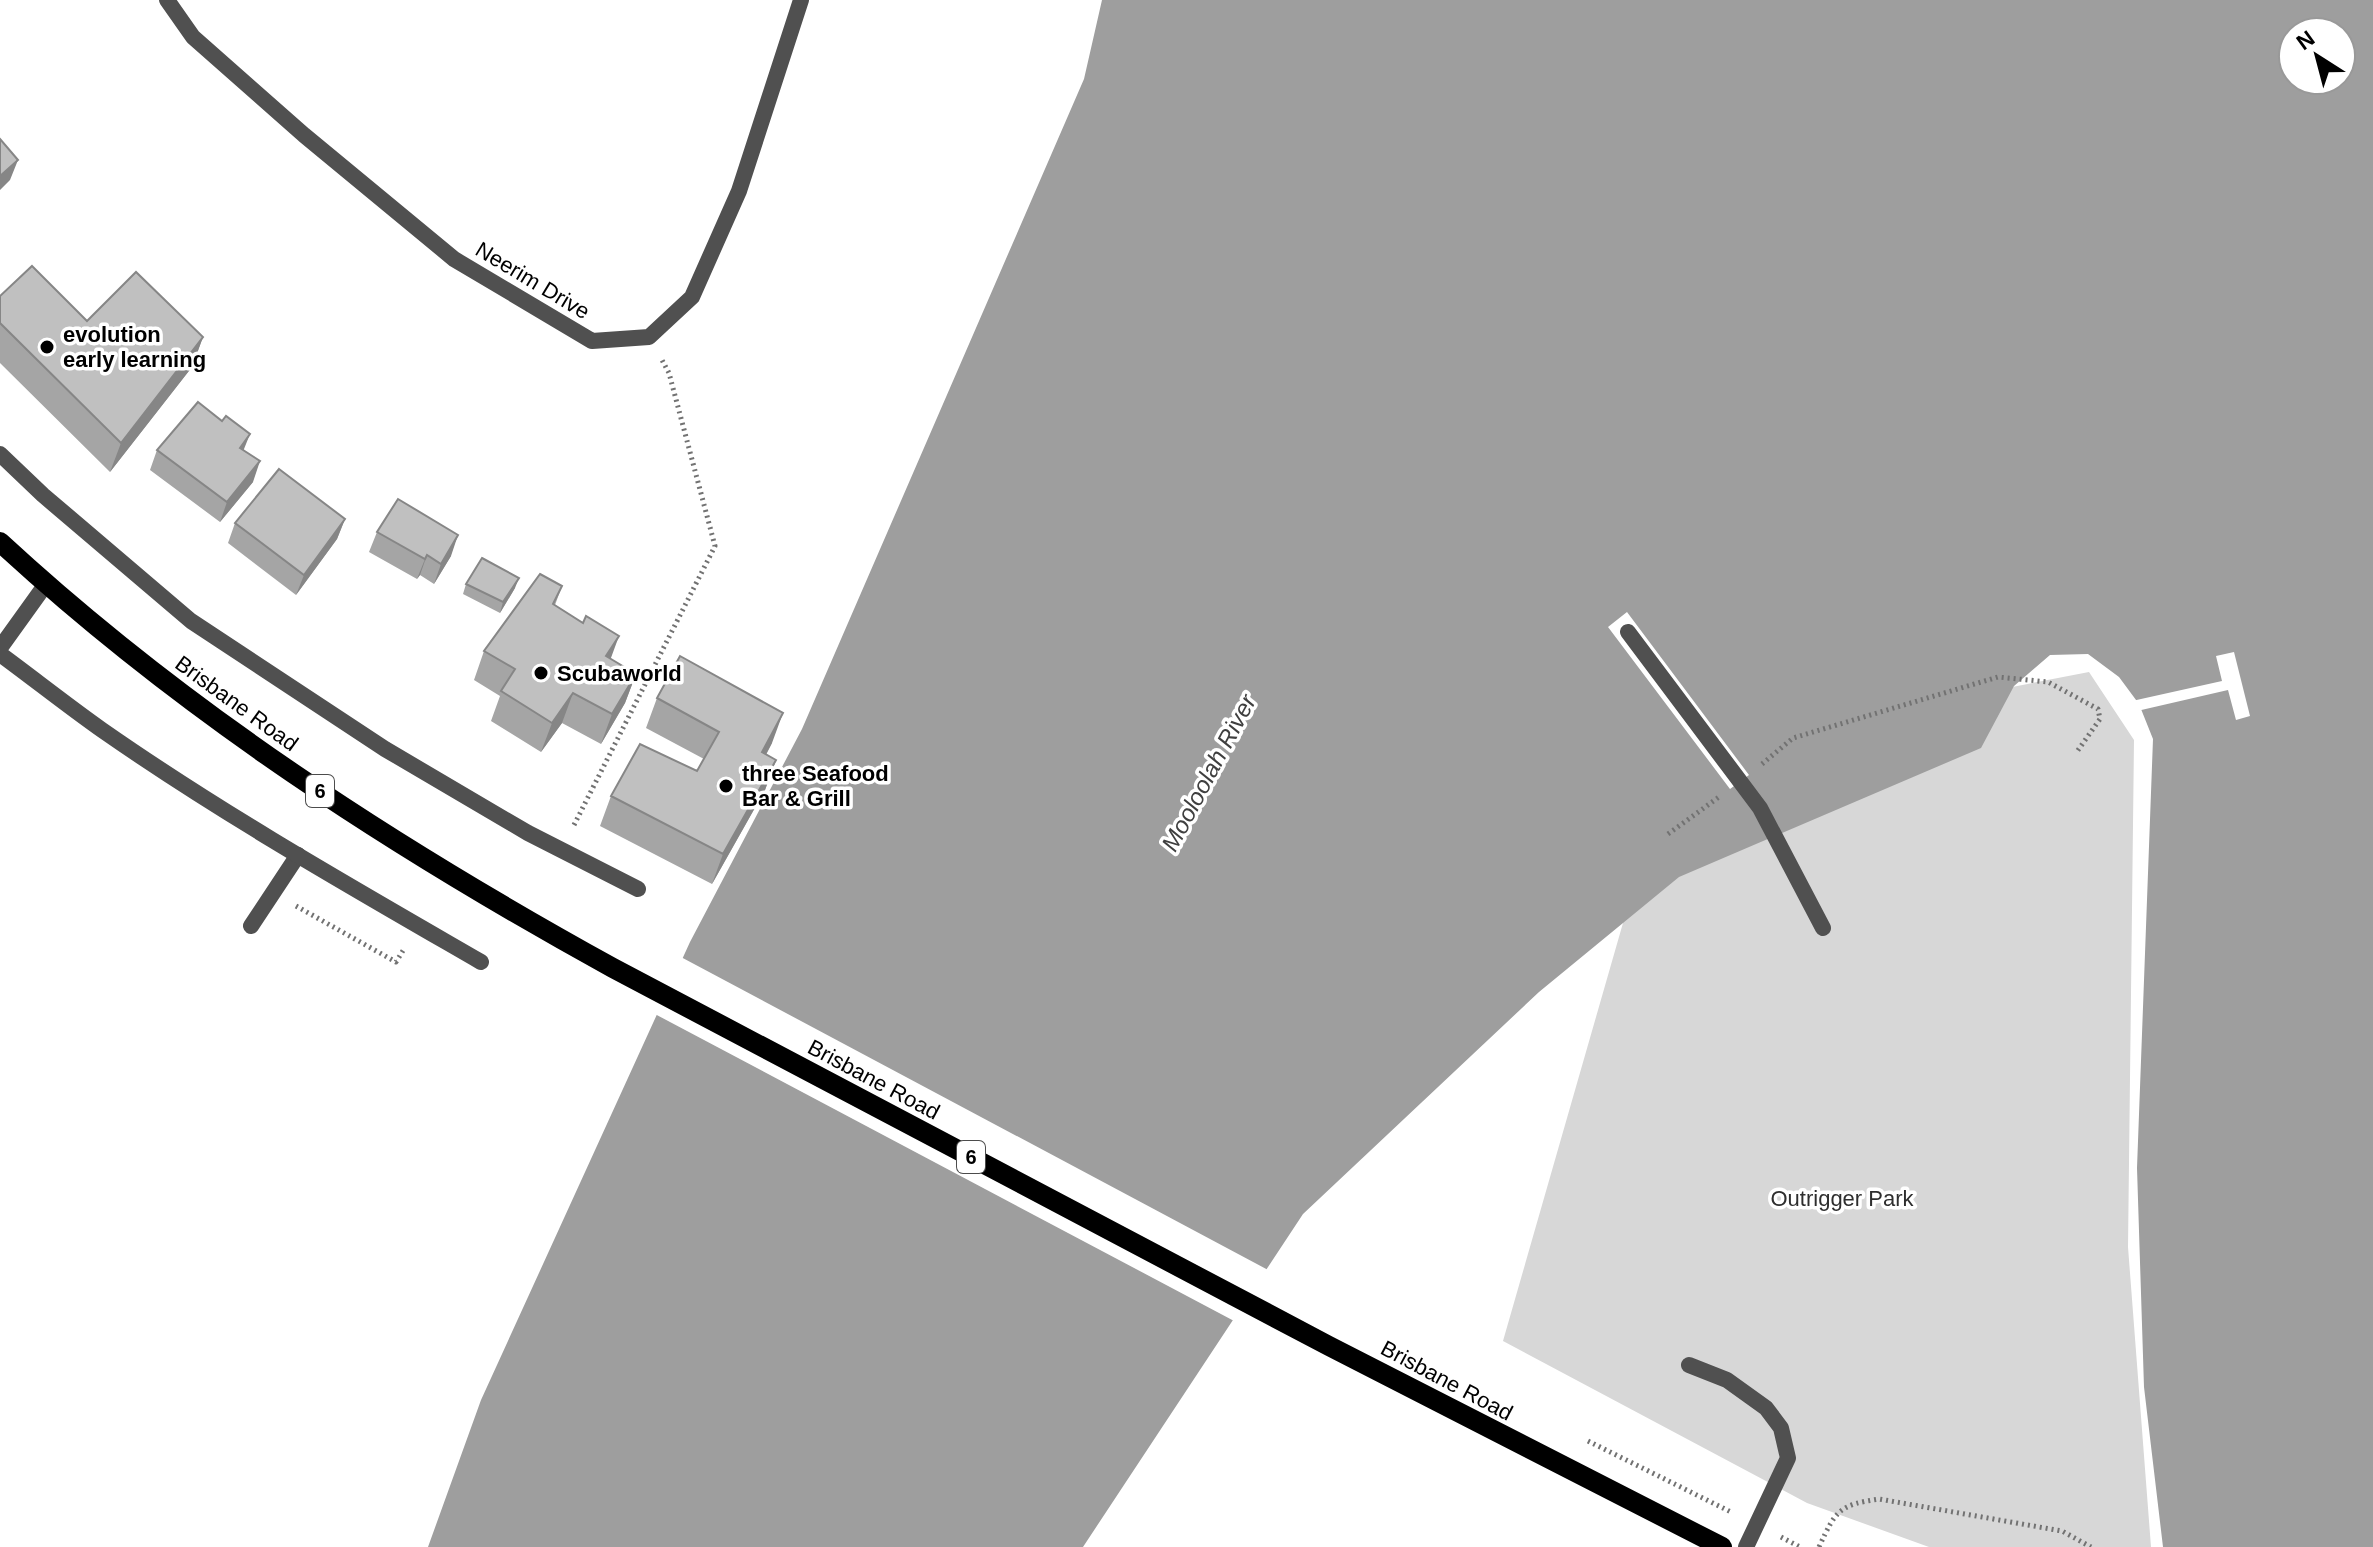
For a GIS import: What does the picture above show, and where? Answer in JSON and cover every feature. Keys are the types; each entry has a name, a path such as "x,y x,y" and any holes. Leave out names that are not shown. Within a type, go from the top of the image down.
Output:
{"main road":[{"name":"Brisbane Road","path":"0,542 46,584 193,703 356,816 496,904 1329,1346 1722,1547"}],"street":[{"name":"Neerim Drive","path":"167,0 193,37 304,135 454,259 592,341 649,337"},
{"path":"649,337 692,297 739,191 801,0"},
{"name":"Brisbane Road","path":"0,454 43,495 191,621 385,749 562,851 638,889"},
{"path":"46,584 0,651 102,730 298,855 481,962"},
{"path":"1628,632 1760,808 1823,928"},
{"path":"251,926 298,855"},
{"path":"1689,1365 1727,1380 1766,1408 1781,1428 1788,1458 1746,1547"}],"path":[{"path":"562,851 715,546 669,373 649,337"},
{"path":"1760,766 1793,738 1998,677 2048,682 2098,709 2100,719 2076,753"},
{"path":"1668,834 1730,789"},
{"path":"1819,1547 1836,1514 1852,1503 1879,1499 2062,1531 2091,1547"}],"green space":[{"name":"Outrigger Park","path":"2089,672 2134,740 2128,1247 2151,1547 1929,1547 1807,1503 1503,1341 1654,815 1760,736"}],"water":[{"name":"Mooloolah River","path":"1102,0 2373,0 2373,1547 2163,1547 2144,1387 2137,1168 2153,739 2139,704 2119,677 2088,654 2050,655 2014,686 1981,748 1679,877 1539,992 1303,1214 1083,1547 428,1547 481,1400 690,942 802,729 1084,79"}],"pier":[{"path":"1627,612 1749,775 1730,789 1608,627"},
{"path":"2234,652 2250,716 2236,720 2228,690 2137,711 2132,701 2222,681 2216,656"},
{"path":"679,956 1270,1271 1236,1322 653,1013"}],"building":[{"path":"0,139 18,160 0,176"},
{"path":"32,266 87,321 136,272 203,337 121,443 0,323 0,296"},
{"path":"198,402 222,421 226,416 250,434 240,448 260,461 227,502 157,450"},
{"path":"279,469 345,519 304,575 235,523"},
{"path":"398,499 458,535 441,564 427,555 425,559 377,532"},
{"path":"482,558 519,578 503,602 466,584"},
{"name":"Scubaworld","path":"540,574 562,586 553,604 583,623 586,616 619,636 606,656 636,674 612,714 573,693 552,723 501,691 515,669 484,651"},
{"path":"680,656 783,713 762,752 776,760 723,854 611,796 640,744 697,771 719,732 657,698"}],"place":[{"name":"evolution early learning","path":"47,347"},
{"name":"Scubaworld","path":"541,673"},
{"name":"three Seafood Bar & Grill","path":"726,786"}]}
